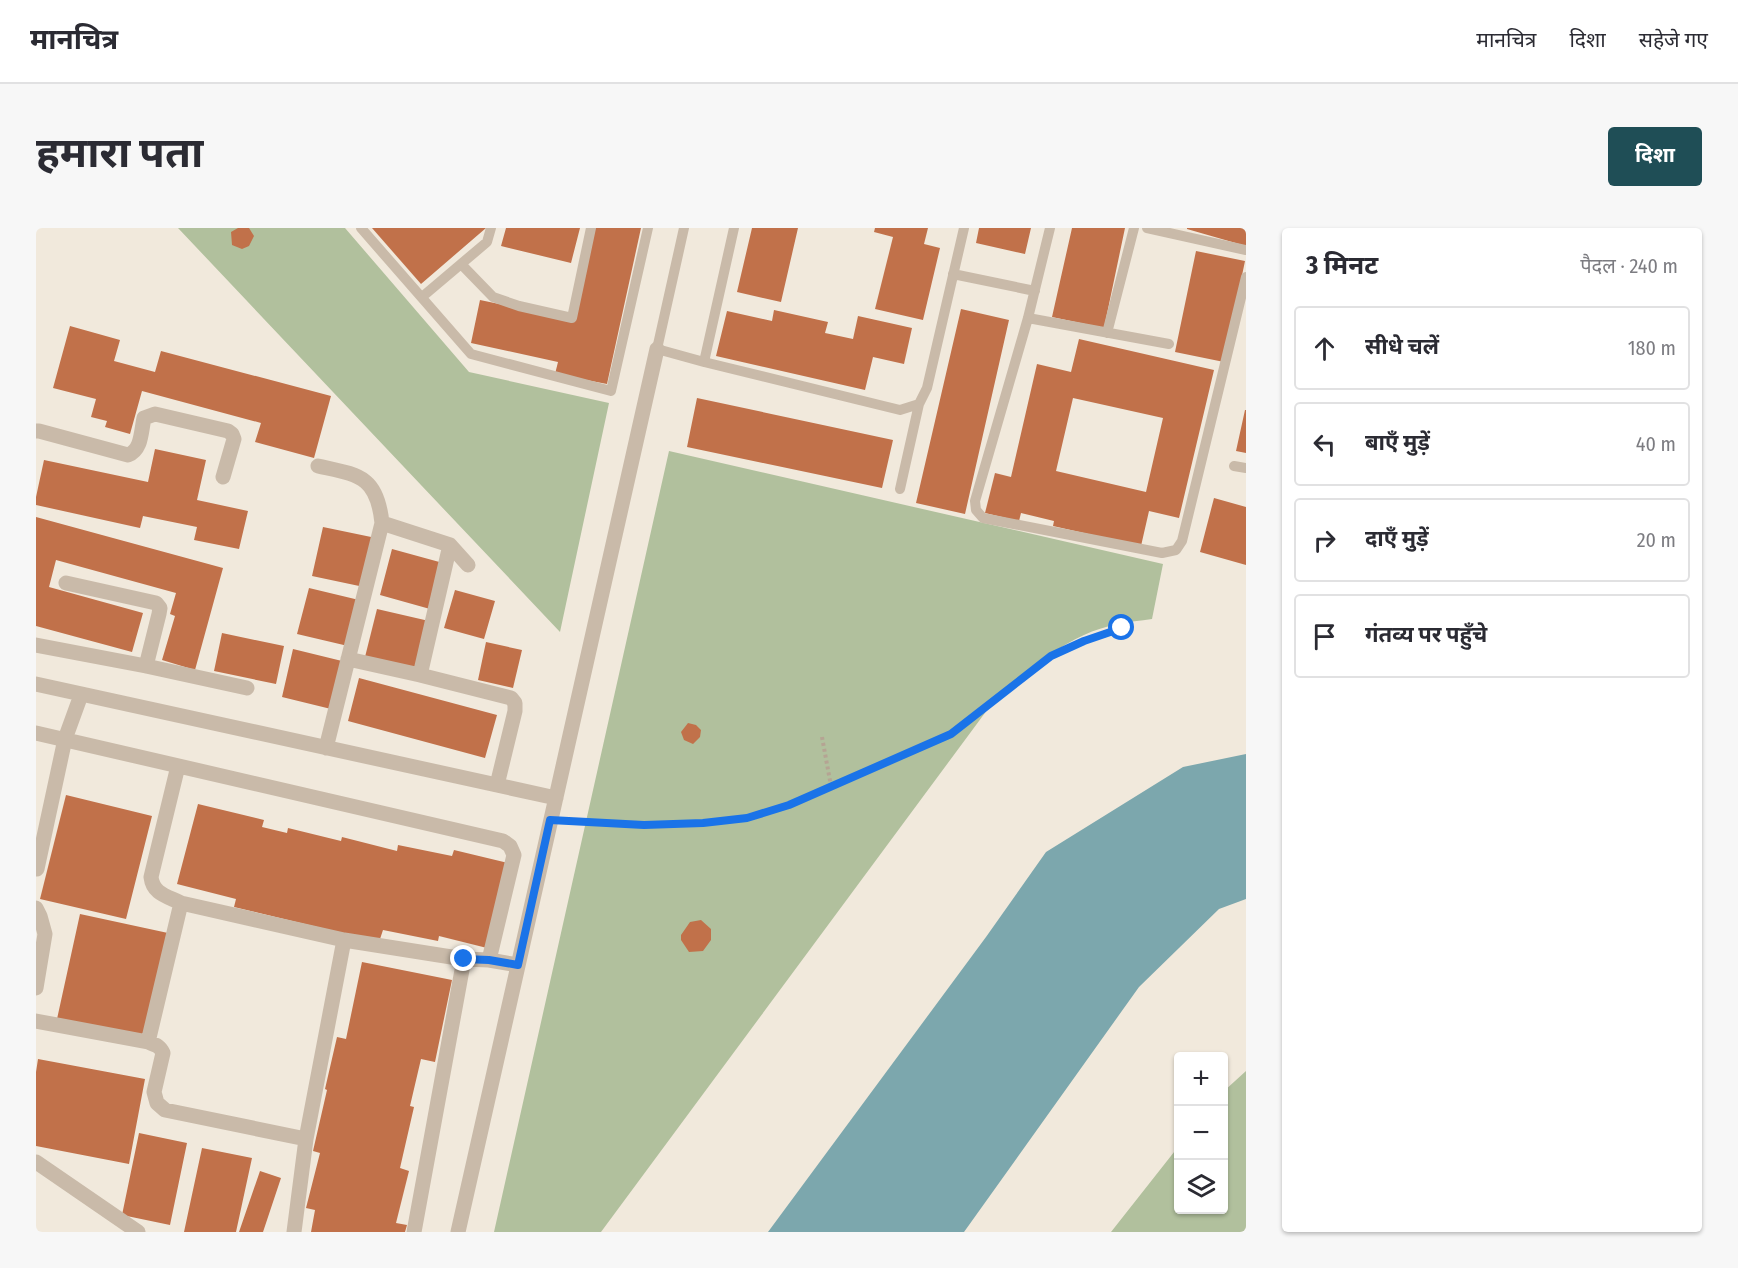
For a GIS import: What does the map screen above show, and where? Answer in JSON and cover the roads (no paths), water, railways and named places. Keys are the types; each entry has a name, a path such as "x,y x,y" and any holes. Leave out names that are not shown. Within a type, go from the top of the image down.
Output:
{"street":[{"path":"458,1232 657,349"},
{"path":"36,431 128,455 138,448 144,418 150,415 155,414 208,426 228,431 234,439 223,477"},
{"path":"318,466 348,473 365,480 374,490 380,505 382,523 326,748"},
{"path":"382,523 450,545 468,565"},
{"path":"420,675 450,545"},
{"path":"66,583 156,603 160,608 146,666"},
{"path":"36,645 247,688"},
{"path":"348,659 511,698 515,703 515,711 497,785"},
{"path":"36,684 556,798"},
{"path":"36,870 65,739 81,695"},
{"path":"36,733 503,841 510,846 514,855 489,960"},
{"path":"178,766 151,877 152,886 157,891 181,903 344,940 518,965"},
{"path":"148,1042 181,903"},
{"path":"36,908 45,934 39,958 36,988"},
{"path":"294,1232 306,1139 344,940"},
{"path":"414,1232 464,959"},
{"path":"36,1021 157,1045 163,1053 154,1092 157,1103 165,1110 306,1139"},
{"path":"36,1162 138,1232"}],"lane":[{"path":"361,228 471,354 611,391 648,228"},
{"path":"422,297 487,242 491,228"},
{"path":"461,264 493,297 519,306 572,318 591,228"},
{"path":"684,228 657,349 900,410 919,404"},
{"path":"704,362 734,228"},
{"path":"900,489 919,404 927,388 964,228"},
{"path":"1050,228 1028,318 975,501 976,510 983,518 1162,553 1176,550 1182,541 1246,277"},
{"path":"1107,333 1134,228"},
{"path":"1147,228 1246,250"},
{"path":"953,274 1035,291"},
{"path":"1028,318 1169,344"},
{"path":"1234,466 1246,468"}],"water":[{"path":"1246,754 1246,899 1219,909 1139,987 964,1232 768,1232 1046,852 1183,767"}]}
